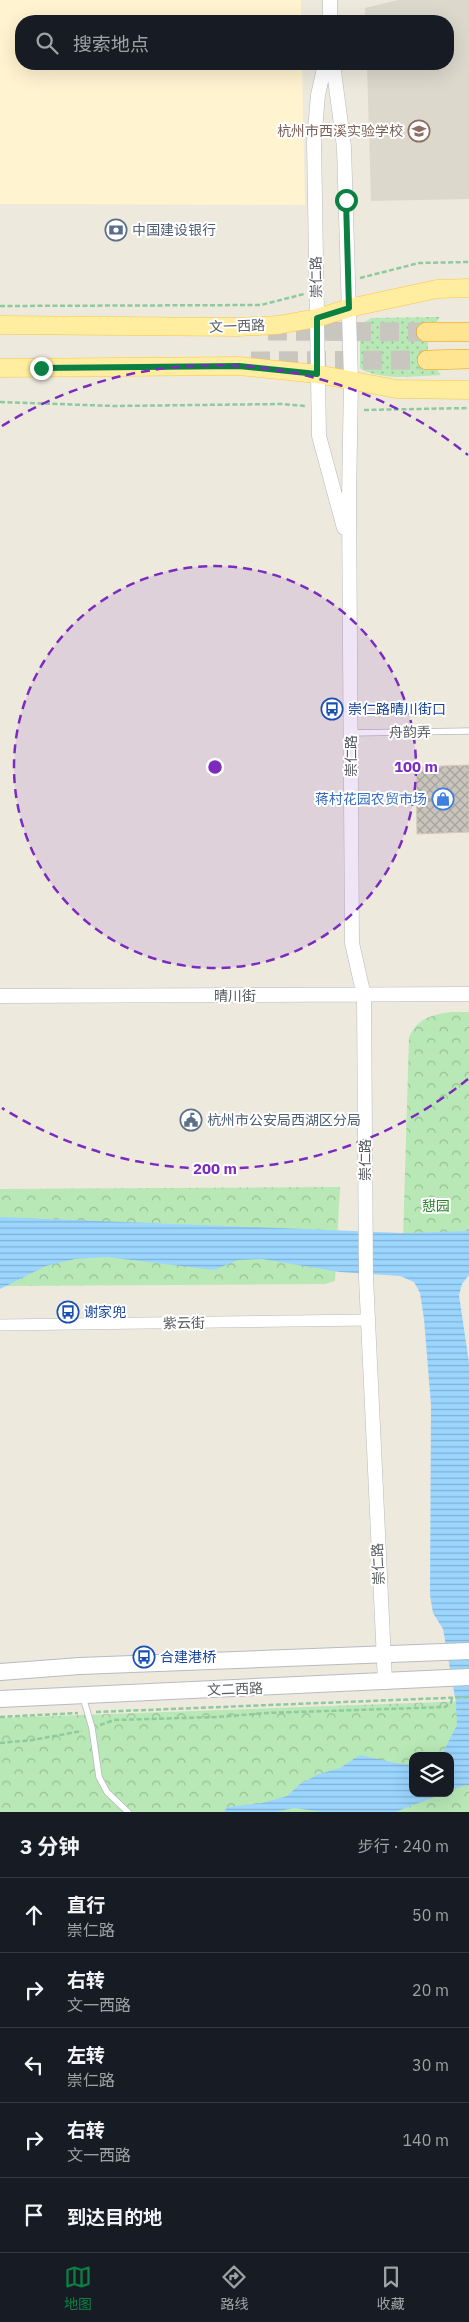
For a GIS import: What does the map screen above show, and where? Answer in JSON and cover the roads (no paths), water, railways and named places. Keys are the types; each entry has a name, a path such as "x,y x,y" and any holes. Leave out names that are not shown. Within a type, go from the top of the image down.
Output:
{"highway":[{"path":"426,332 469,332"},
{"path":"427,360 469,359"}],"main road":[{"name":"文一西路","path":"0,325 237,327 278,325 317,318 349,308 437,289 469,288"},
{"path":"0,368 239,366 317,374 396,389 469,390"},
{"name":"文二西路","path":"0,1672 80,1666 469,1651"},
{"name":"文二西路","path":"0,1699 469,1677"}],"street":[{"path":"330,0 330,15"},
{"name":"崇仁路","path":"324,70 318,96 314,142 319,436 350,548"},
{"name":"崇仁路","path":"334,70 344,147 351,381 352,942 364,996 366,1278 382,1655 385,1682"},
{"name":"晴川街","path":"0,996 364,996 469,994"},
{"name":"紫云街","path":"0,1325 368,1320"}],"lane":[{"name":"舟韵弄","path":"351,733 469,731"},
{"path":"82,1695 92,1728 99,1777 106,1792 128,1812"}],"water":[{"path":"0,1217 402,1233 469,1231 469,1275 462,1284 459,1295 469,1363 469,1785 454,1789 454,1752 443,1752 457,1725 456,1703 443,1629 433,1613 430,1595 431,1405 424,1319 420,1293 414,1282 400,1276 340,1272 262,1259 238,1260 214,1270 107,1257 75,1259 46,1266 0,1289"},
{"path":"360,1755 409,1765 409,1797 434,1797 395,1812 323,1812 294,1808 275,1812 224,1812 227,1807 262,1803 287,1796 300,1784 319,1774 340,1768"}],"tunnel":[{"path":"268,331 426,332"},
{"path":"251,361 427,360"}],"place":[{"name":"杭州市西溪实验学校","path":"419,131"},
{"name":"中国建设银行","path":"116,230"},
{"name":"崇仁路晴川街口","path":"332,709"},
{"name":"蒋村花园农贸市场","path":"443,799"},
{"name":"杭州市公安局西湖区分局","path":"191,1120"},
{"name":"谢家兜","path":"68,1312"},
{"name":"合建港桥","path":"144,1657"}],"park label":[{"name":"憇园","path":"436,1206"}]}
